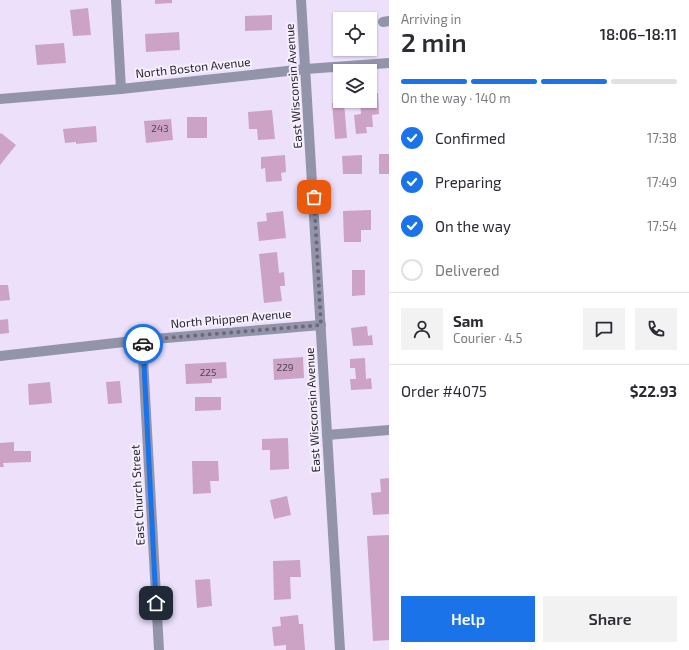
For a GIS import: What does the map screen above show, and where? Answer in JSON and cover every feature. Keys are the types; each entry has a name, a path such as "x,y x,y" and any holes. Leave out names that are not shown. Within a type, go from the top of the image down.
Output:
{"street":[{"path":"116,0 121,89"},
{"name":"East Wisconsin Avenue","path":"301,0 340,650"},
{"name":"North Boston Avenue","path":"0,99 121,89 306,69 389,63"},
{"name":"North Phippen Avenue","path":"0,356 142,340 321,325"},
{"name":"East Church Street","path":"142,340 159,650"},
{"path":"327,435 389,430"}],"building":[{"path":"155,0 172,0 172,3 155,4"},
{"path":"88,8 91,35 73,36 70,10"},
{"path":"272,15 272,30 245,31 245,16"},
{"path":"179,32 180,50 146,52 145,34"},
{"path":"64,43 66,63 37,65 35,45"},
{"path":"377,93 379,114 372,115 373,127 366,127 367,133 356,134 354,115 361,114 361,108 377,108"},
{"path":"332,103 333,108 344,108 347,138 335,139"},
{"path":"272,110 275,139 258,140 257,129 249,129 248,112"},
{"path":"187,117 207,117 207,138 187,138"},
{"path":"171,119 173,140 146,143 144,121"},
{"path":"96,126 97,142 76,144 76,142 65,143 63,129"},
{"path":"1,133 16,145 0,165 0,134"},
{"path":"379,154 389,154 389,174 379,174"},
{"path":"285,155 286,172 281,173 282,181 266,182 265,168 261,169 261,157"},
{"path":"362,155 362,174 343,174 342,156"},
{"path":"371,210 371,230 361,230 361,242 344,242 343,211"},
{"path":"283,211 286,238 259,241 257,222 267,221 266,213"},
{"path":"277,252 279,273 284,272 285,286 280,286 282,301 264,303 259,254"},
{"path":"352,270 365,270 365,295 352,296"},
{"path":"0,285 8,285 10,300 0,301"},
{"path":"8,319 9,333 0,334 0,320"},
{"path":"367,326 368,336 372,335 373,345 353,346 351,328"},
{"path":"303,357 304,378 274,380 273,359"},
{"path":"365,358 366,379 371,378 372,389 351,390 350,379 356,379 355,368 350,368 350,359"},
{"path":"226,362 227,378 212,379 212,383 186,384 185,364"},
{"path":"120,381 122,403 108,404 106,382"},
{"path":"50,382 52,403 29,405 28,384"},
{"path":"195,397 221,397 221,410 195,411"},
{"path":"288,438 289,469 270,470 270,450 262,450 262,439"},
{"path":"14,442 14,451 31,451 31,462 3,463 4,467 0,467 0,443"},
{"path":"192,461 218,461 219,481 210,481 211,493 193,494"},
{"path":"389,478 389,514 373,515 371,493 381,492 380,479"},
{"path":"287,496 291,515 274,519 270,500"},
{"path":"389,535 389,640 373,641 367,536"},
{"path":"300,560 301,577 290,577 291,599 274,600 273,561"},
{"path":"210,579 212,606 197,608 195,580"},
{"path":"298,615 299,624 303,624 305,650 286,650 286,645 274,646 272,627 281,626 280,617"}],"way so far":[{"path":"143,344 142,340 321,325 314,197"}],"route":[{"path":"143,344 156,603"}]}
